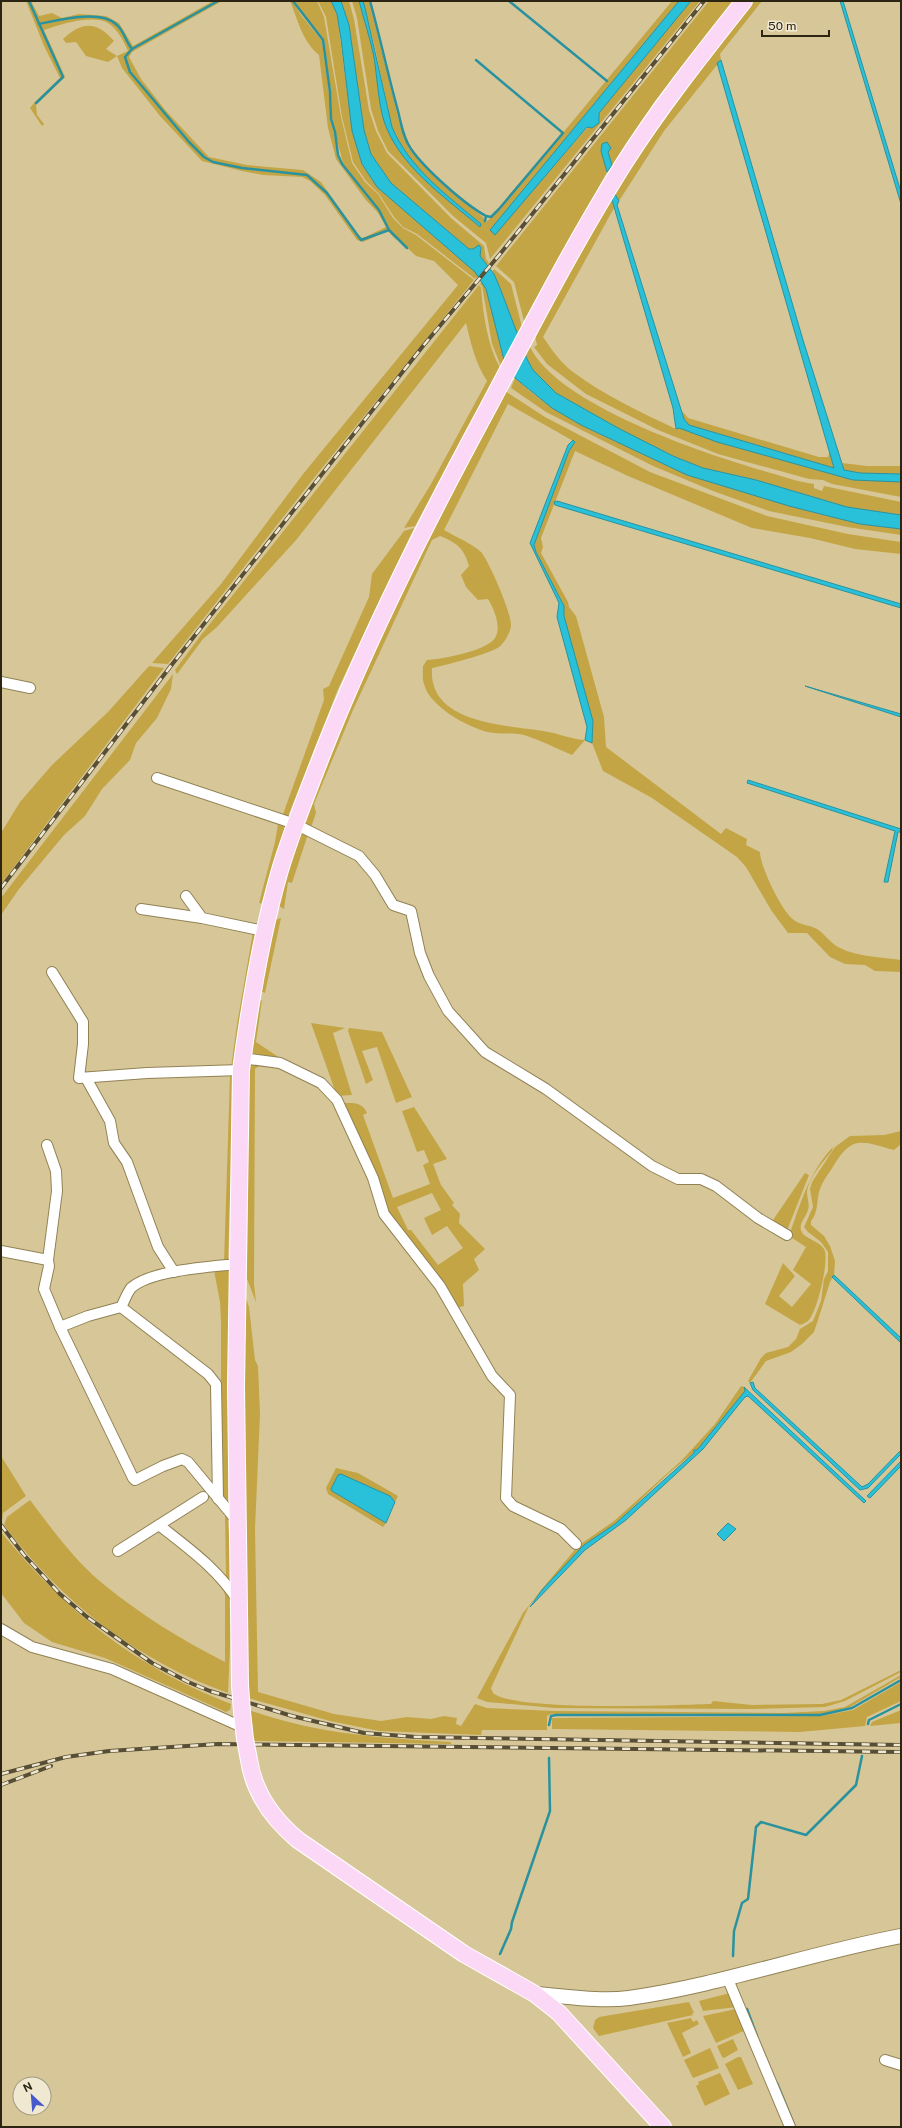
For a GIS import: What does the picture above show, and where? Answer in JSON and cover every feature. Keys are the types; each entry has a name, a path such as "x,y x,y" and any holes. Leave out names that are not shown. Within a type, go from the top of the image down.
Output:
{"main road":[{"path":"663,2127 559,2013 535,1994 464,1954 298,1840 281,1825 255,1783 243,1726 240,1685 237,1521 237,1264 241,1064 264,931 279,873 295,824 342,704 388,602 443,491 586,227 625,162 672,95 744,1"},
{"path":"535,1994 627,1998 727,1977 869,1942 901,1936"}],"street":[{"path":"1,682 30,688"},
{"path":"157,778 295,824 359,856 375,875 393,905 411,911 420,953 429,976 448,1011 485,1052 546,1089 652,1166 678,1179 701,1179 716,1186 758,1218 786,1235"},
{"path":"186,896 202,918"},
{"path":"141,909 202,918 264,931"},
{"path":"52,972 83,1022 83,1044 79,1078 241,1064 280,1063 321,1083 337,1100 373,1178 384,1214 440,1286 492,1376 510,1395 506,1498 513,1506 561,1529 576,1544"},
{"path":"86,1078 110,1121 114,1142 127,1162 158,1247 174,1272"},
{"path":"47,1145 56,1172 57,1191 48,1260 49,1266 44,1289 60,1327 133,1478 135,1480 163,1466 182,1459 188,1462 237,1521"},
{"path":"1,1252 48,1260"},
{"path":"60,1327 88,1316 120,1308 131,1289 146,1280 174,1272 237,1264"},
{"path":"120,1308 208,1374 216,1384 218,1499"},
{"path":"118,1551 203,1497"},
{"path":"159,1525 204,1560 221,1577 239,1603"},
{"path":"1,1629 32,1647 112,1669 243,1726"},
{"path":"727,1977 790,2127"},
{"path":"884,2060 900,2063"}],"shaded area":[{"path":"26,1 31,1 39,16 52,13 62,18 79,14 106,16 119,23 133,46 213,1 222,1 132,52 129,57 141,79 166,111 209,157 247,165 303,170 321,182 358,235 363,238 386,227 378,213 365,199 336,159 328,128 319,55 304,37 290,1 292,1 322,41 329,93 330,120 334,133 337,156 341,165 379,211 397,241 388,231 363,242 357,240 325,195 310,181 302,177 263,175 202,161 160,116 122,68 117,56 128,51 114,28 108,23 102,21 76,21 44,30 65,77 36,105 37,115 44,124 42,126 30,108 60,78 44,46"},
{"path":"294,1 317,1 324,17 341,117 352,163 365,182 378,194 393,218 403,228 416,235 474,280 310,483 168,664 152,663 221,584 303,474 458,285 434,261 416,256 398,239 390,230 380,210 343,164 332,119 331,92 324,40"},
{"path":"318,1 331,1 337,14 352,131 362,164 377,187 475,272 478,276 475,279 417,234 403,227 394,217 379,194 366,181 353,162 342,117 326,17"},
{"path":"341,1 349,1 354,19 369,110 376,131 387,153 451,218 484,246 486,259 489,263 487,265 480,256 479,252 469,249 391,183 371,154 364,130 349,25"},
{"path":"352,1 359,1 369,36 374,57 383,118 390,135 399,150 411,165 437,191 479,226 481,224 418,169 399,142 392,127 363,1 369,1 400,125 409,149 440,182 483,217 486,222 500,209 672,1 679,1 490,230 495,234 588,127 592,128 599,123 599,113 691,1 700,1 490,259 486,243 453,216 388,151 378,131 371,109 357,18"},
{"path":"709,1 735,1 655,101 612,165 608,152 601,151 607,172 524,321 514,282 496,266"},
{"path":"754,1 762,1 720,54 721,60 664,131 619,201 615,194 612,200 614,208 543,337 565,365 584,380 623,403 676,429 679,428 717,442 853,480 899,481 901,482 901,497 832,484 823,480 809,479 718,454 658,430 586,394 547,364 534,347 537,345 535,336 591,231 653,133"},
{"path":"83,26 95,27 108,34 114,41 106,49 117,56 108,62 86,56 76,42 66,43 63,39 70,33"},
{"path":"494,269 511,284 522,327 517,334 500,288 492,272"},
{"path":"482,281 486,289 504,360 501,366 492,344 482,286 480,284"},
{"path":"479,285 481,287 484,318 489,339 500,368 415,526 404,528 431,484 487,381 476,360 466,323 297,539 217,627 203,639 177,674 175,670 201,635"},
{"path":"530,347 546,369 571,389 602,408 636,425 740,464 790,479 814,484 814,488 822,491 824,486 901,502 901,515 847,507 756,480 703,468 673,456 618,428 556,393 533,370 525,355"},
{"path":"515,378 554,409 575,422 621,444 732,486 795,507 859,523 901,529 901,535 847,527 769,511 713,491 653,466 546,412 511,388"},
{"path":"505,391 545,417 650,472 767,516 848,534 901,542 901,554 855,549 810,538 752,528 628,476 575,451 541,538 543,547 541,553 568,602 569,607 576,616 604,717 606,747 721,834 726,828 747,839 746,845 760,852 761,859 772,888 784,908 794,920 817,929 834,944 847,951 862,955 901,960 901,972 875,971 865,965 845,964 830,957 807,933 788,933 771,910 746,867 737,857 652,798 603,771 592,743 593,721 564,616 564,606 536,552 534,545 569,451 575,442 508,404 444,530 473,546 485,557 504,600 511,626 503,643 495,650 432,668 434,687 442,701 456,711 472,718 491,723 548,732 585,740 572,755 524,735 492,733 470,725 450,714 441,708 427,692 423,682 423,666 427,660 464,654 483,647 495,638 498,629 495,613 488,599 478,600 466,587 461,575 469,566 462,550 451,541 440,536 432,540 353,710 314,804 316,813 310,830 303,826 324,769 347,714 396,605"},
{"path":"682,411 688,418 819,457 828,457 830,450 834,468 689,425 684,419"},
{"path":"842,463 867,466 901,466 901,474 860,473 844,470"},
{"path":"414,528 338,689 287,819 282,817 324,700 323,689 329,686 369,597 372,574 404,531"},
{"path":"149,666 164,668 1,884 1,833 20,802 52,765 108,712"},
{"path":"173,674 171,689 157,718 136,743 130,760 102,789 85,816 64,835 19,889 1,915 1,898"},
{"path":"278,824 285,826 264,904 259,903 275,842"},
{"path":"301,830 308,834 292,883 288,882 284,909 277,905 284,877"},
{"path":"281,918 265,993 260,991 272,921"},
{"path":"253,932 256,933 239,1024 234,1068 231,1068 237,1024"},
{"path":"262,1000 256,1042 280,1058 254,1054 252,1050 258,1002"},
{"path":"311,1023 345,1028 333,1033 352,1095 337,1096"},
{"path":"349,1028 382,1032 412,1097 396,1103 377,1047 362,1051 373,1080 366,1084 348,1031"},
{"path":"254,1063 280,1066 319,1085 281,1069 259,1066 255,1069 254,1284 256,1302 247,1279 249,1065"},
{"path":"230,1075 234,1075 228,1262 224,1263"},
{"path":"341,1103 356,1104 365,1109 367,1113 363,1115 393,1198 430,1184 423,1165 429,1162 424,1150 417,1152 402,1111 414,1107 447,1159 433,1164 441,1185 454,1203 452,1205 460,1214 459,1223 485,1249 474,1259 479,1270 463,1284 464,1306 456,1308 386,1213","holes":["432,1193 441,1210 424,1218 432,1235 447,1226 463,1248 438,1265 411,1230 408,1230 397,1207"]},
{"path":"901,1131 901,1144 894,1150 866,1143 860,1143 847,1148 825,1179 821,1186 811,1225 824,1236 830,1246 835,1261 834,1275 830,1282 814,1332 791,1352 766,1361 750,1383 748,1381 761,1358 766,1353 788,1347 796,1339 800,1329 813,1321 821,1301 824,1279 828,1271 828,1252 821,1242 804,1227 813,1207 810,1189 812,1182 835,1147 850,1136 884,1135"},
{"path":"833,1147 832,1151 813,1175 808,1186 807,1192 809,1208 801,1225 801,1230 805,1236 822,1246 824,1249 825,1263 822,1286 812,1316 808,1321 800,1325 765,1304 783,1263 795,1276 779,1296 792,1307 811,1284 793,1270 806,1247 789,1236 811,1178 818,1167 825,1157"},
{"path":"805,1173 809,1175 786,1233 771,1223"},
{"path":"230,1267 228,1351 228,1506 221,1498 221,1321 220,1302 214,1270"},
{"path":"244,1293 249,1307 255,1360 258,1366 260,1414 255,1529 258,1692 334,1714 381,1721 407,1717 431,1719 444,1716 457,1718 456,1724 461,1726 475,1704 487,1708 555,1711 783,1713 824,1711 845,1707 901,1675 901,1677 850,1707 821,1714 551,1714 547,1716 547,1730 482,1730 481,1735 379,1731 330,1721 248,1698 243,1535"},
{"path":"741,1386 744,1387 745,1391 697,1450 669,1473 615,1524 584,1545 529,1606 491,1688 493,1693 507,1699 531,1703 562,1705 596,1706 711,1704 713,1701 752,1705 822,1704 841,1700 901,1670 901,1672 845,1701 825,1707 754,1709 555,1708 487,1702 477,1698 523,1613 578,1546 614,1521 682,1460 715,1424"},
{"path":"1,1456 26,1496 3,1513 2,1520"},
{"path":"336,1468 358,1473 398,1496 395,1502 390,1496 331,1489 386,1523 383,1527 328,1494 326,1488"},
{"path":"30,1500 82,1565 102,1583 131,1606 161,1626 225,1662 225,1595 220,1579 232,1600 228,1693 195,1680 163,1664 133,1646 104,1626 50,1579 26,1553 4,1525 7,1517"},
{"path":"225,1514 228,1516 232,1585 226,1577"},
{"path":"1,1532 25,1561 50,1587 104,1634 164,1673 231,1704 230,1710 226,1712 105,1658 52,1642 24,1623 1,1593"},
{"path":"901,1682 901,1701 867,1717 865,1726 800,1732 552,1729 552,1718 821,1716 853,1710"},
{"path":"249,1710 299,1725 324,1730 399,1739 451,1742 451,1744 254,1741"},
{"path":"901,1710 901,1723 870,1726 872,1722"},
{"path":"730,1993 737,2007 703,2011 699,2001"},
{"path":"689,2002 694,2013 692,2013 693,2015 599,2036 593,2028 595,2020 599,2017"},
{"path":"736,2009 746,2030 716,2043 703,2016"},
{"path":"691,2018 693,2022 697,2020 699,2024 682,2033 691,2053 683,2057 667,2023"},
{"path":"733,2039 738,2050 724,2058 722,2057 717,2046"},
{"path":"710,2048 719,2068 693,2078 684,2060"},
{"path":"738,2057 741,2057 753,2084 738,2090 725,2064"},
{"path":"720,2073 730,2094 705,2106 696,2086 699,2084 698,2082"}],"water":[{"path":"331,1 341,1 349,25 364,130 371,154 391,183 469,249 473,249 479,245 481,248 480,256 494,274 527,359 533,370 556,393 618,428 673,456 703,468 756,480 847,507 901,515 901,529 860,524 789,506 687,475 581,425 552,408 515,378 504,360 486,289 475,272 377,187 362,164 352,131 337,14"},
{"path":"359,1 363,1 365,8 392,127 399,142 408,156 430,180 481,224 480,227 424,179 399,151 390,135 383,118 374,57"},
{"path":"679,1 691,1 599,113 599,123 592,128 587,127 495,235 490,230"},
{"path":"840,1 843,1 901,192 901,204"},
{"path":"721,60 803,340 844,470 860,473 901,474 901,482 853,480 717,442 679,428 676,429 673,408 612,200 615,194 619,201 617,205 684,419 689,425 834,468 717,63"},
{"path":"607,142 611,148 608,152 612,165 607,172 601,151 602,144"},
{"path":"573,440 575,442 569,451 534,545 536,552 564,606 564,616 593,721 592,743 585,740 587,727 557,617 559,603 530,543 568,445"},
{"path":"557,501 901,604 901,608 555,505 554,502"},
{"path":"805,686 901,714 901,717"},
{"path":"748,780 901,829 901,832 898,832 888,882 884,882 895,831 747,783"},
{"path":"834,1275 901,1338 901,1343 832,1277"},
{"path":"753,1382 755,1388 862,1487 868,1484 901,1450 901,1454 868,1488 860,1490 753,1390 750,1383"},
{"path":"744,1387 866,1501 864,1503 748,1396 745,1397 703,1449 626,1520 585,1550 530,1607 542,1590 584,1545 615,1524 694,1453 694,1450 697,1450 745,1391"},
{"path":"901,1461 901,1466 870,1498 867,1496"},
{"path":"341,1474 390,1496 395,1502 386,1523 332,1491 331,1489 338,1475"},
{"path":"728,1523 736,1529 724,1541 717,1534"}],"waterway":[{"path":"29,1 63,77 36,103"},
{"path":"39,24 80,17 110,20 121,30 132,49 218,1"},
{"path":"293,1 323,40 330,92 331,119 335,132 338,155 342,164 379,210 389,230 407,248"},
{"path":"370,1 408,145 417,157 446,186 486,216"},
{"path":"509,1 607,81"},
{"path":"132,49 125,57 130,72 189,142 204,157 213,162 242,168 307,175 327,193 361,240 389,230"},
{"path":"476,60 563,133 499,209 491,217 486,216 485,221"},
{"path":"549,1725 551,1716 556,1715 820,1715 852,1708 901,1680"},
{"path":"868,1724 869,1720 901,1704"},
{"path":"733,1956 734,1931 742,1903 748,1899 756,1827 761,1822 806,1835 856,1785 862,1756"},
{"path":"500,1954 511,1929 512,1922 550,1811 549,1758"},
{"path":"747,2009 757,2036"},
{"path":"777,2083 795,2127"}],"railway":[{"path":"1,888 170,667 423,346 500,254 704,1"},
{"path":"1,1525 24,1555 60,1594 87,1617 152,1663 188,1682 210,1691 292,1716 364,1733 416,1737 901,1745"},
{"path":"1,1774 66,1757 109,1751 218,1744 901,1752"},
{"path":"1,1785 51,1766"}]}
